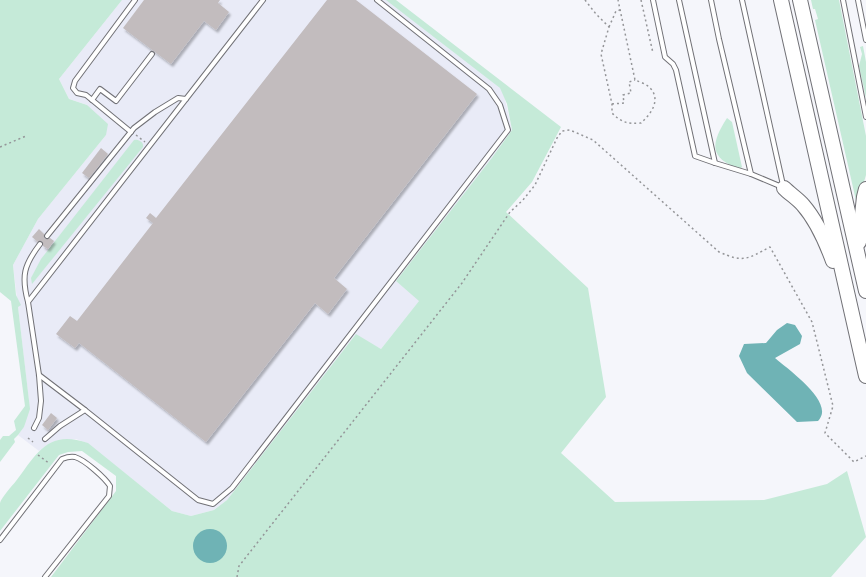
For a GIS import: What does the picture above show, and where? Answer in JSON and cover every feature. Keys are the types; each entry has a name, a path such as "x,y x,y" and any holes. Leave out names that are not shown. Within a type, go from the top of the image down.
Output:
{"highway":[{"path":"781,0 866,376"},
{"path":"800,0 866,290"},
{"path":"784,188 803,205 817,226 829,248 850,306"},
{"path":"858,254 866,189"}],"lane":[{"path":"131,132 86,95 78,93 73,88 75,82 135,0"},
{"path":"28,302 263,0"},
{"path":"39,374 198,500 213,504 232,488 508,130 500,105 489,89 377,0"},
{"path":"652,0 665,57 674,64 676,70 695,156 715,164 751,174 784,188"},
{"path":"679,0 715,164"},
{"path":"711,0 751,174"},
{"path":"742,0 784,188"},
{"path":"843,0 866,117"},
{"path":"858,0 866,40"},
{"path":"860,6 866,9"},
{"path":"92,100 100,89 116,101 152,54"},
{"path":"47,236 134,128 155,112 178,98 186,99"},
{"path":"34,428 39,418 41,408 39,374 24,284 26,266 40,244"},
{"path":"45,439 60,426 85,410"},
{"path":"0,540 62,459 69,456 77,458 106,480 110,486 109,496 45,577"}],"path":[{"path":"585,0 596,14 610,27"},
{"path":"618,0 635,80"},
{"path":"641,0 653,53"},
{"path":"612,104 624,103 623,95 631,93 629,82 635,80 646,85 652,90 655,100 653,110 641,123 628,124 617,118 612,113 612,104 601,54 616,11 620,10"},
{"path":"237,577 239,566 458,289 510,212 523,200 535,185 557,138 562,132 570,130 593,140 719,252 733,258 748,259 770,247 812,322 833,406 825,433 854,462 866,456"},
{"path":"131,132 150,145"},
{"path":"0,147 26,136"},
{"path":"28,438 33,442"},
{"path":"38,455 55,468"}],"shaded area":[{"path":"122,0 395,0 501,82 512,130 396,281 420,300 381,349 355,335 227,500 214,510 191,516 172,511 87,443 76,439 47,445 39,451 18,435 24,427 29,401 13,265 38,219 106,135 87,105 69,99 59,79"}],"green space":[{"path":"0,0 122,0 59,79 69,99 87,105 108,124 106,135 38,219 13,265 16,295 21,305 18,307 30,409 24,427 14,439 15,442 0,462 0,440 3,436 9,436 16,430 14,421 25,406 11,301 0,292"},
{"path":"386,0 396,0 561,127 532,182 506,212 588,288 606,397 561,453 615,502 764,500 827,484 847,471 866,537 831,577 51,577 116,491 116,476 82,451 68,452 59,455 0,531 0,503 2,498 37,453 53,441 63,439 74,439 88,443 172,511 191,516 214,510 227,500 356,334 381,349 419,301 396,281 512,130 507,104 500,88"},
{"path":"811,0 839,0 866,136 866,175 857,205 815,20 818,19 815,9 813,9"},
{"path":"863,46 866,62 866,98 859,66 862,54 860,47"},
{"path":"727,118 732,122 742,167 740,169 722,160 716,149 718,135"},
{"path":"134,140 140,141 143,144 143,147 32,284 31,278 41,259"}],"water":[{"path":"787,323 795,325 802,336 800,344 775,358 796,375 817,398 821,406 822,413 818,421 797,422 747,373 739,356 744,344 766,343 777,330"},
{"path":"207,529 213,529 217,530 224,536 227,546 226,553 220,560 213,563 207,563 203,562 196,556 193,549 193,543 194,539 200,532"}],"building":[{"path":"144,0 220,0 218,3 229,12 216,30 204,21 171,64 123,28"},
{"path":"327,0 356,0 477,94 334,278 347,289 328,314 315,303 206,442 79,343 75,348 56,334 70,316 77,321 153,223 146,218 150,213 156,218"},
{"path":"101,148 108,154 89,178 82,173"},
{"path":"39,229 44,234 45,239 50,238 54,241 48,249 43,246 42,241 38,242 32,237"},
{"path":"51,413 57,418 48,430 42,425"}]}
